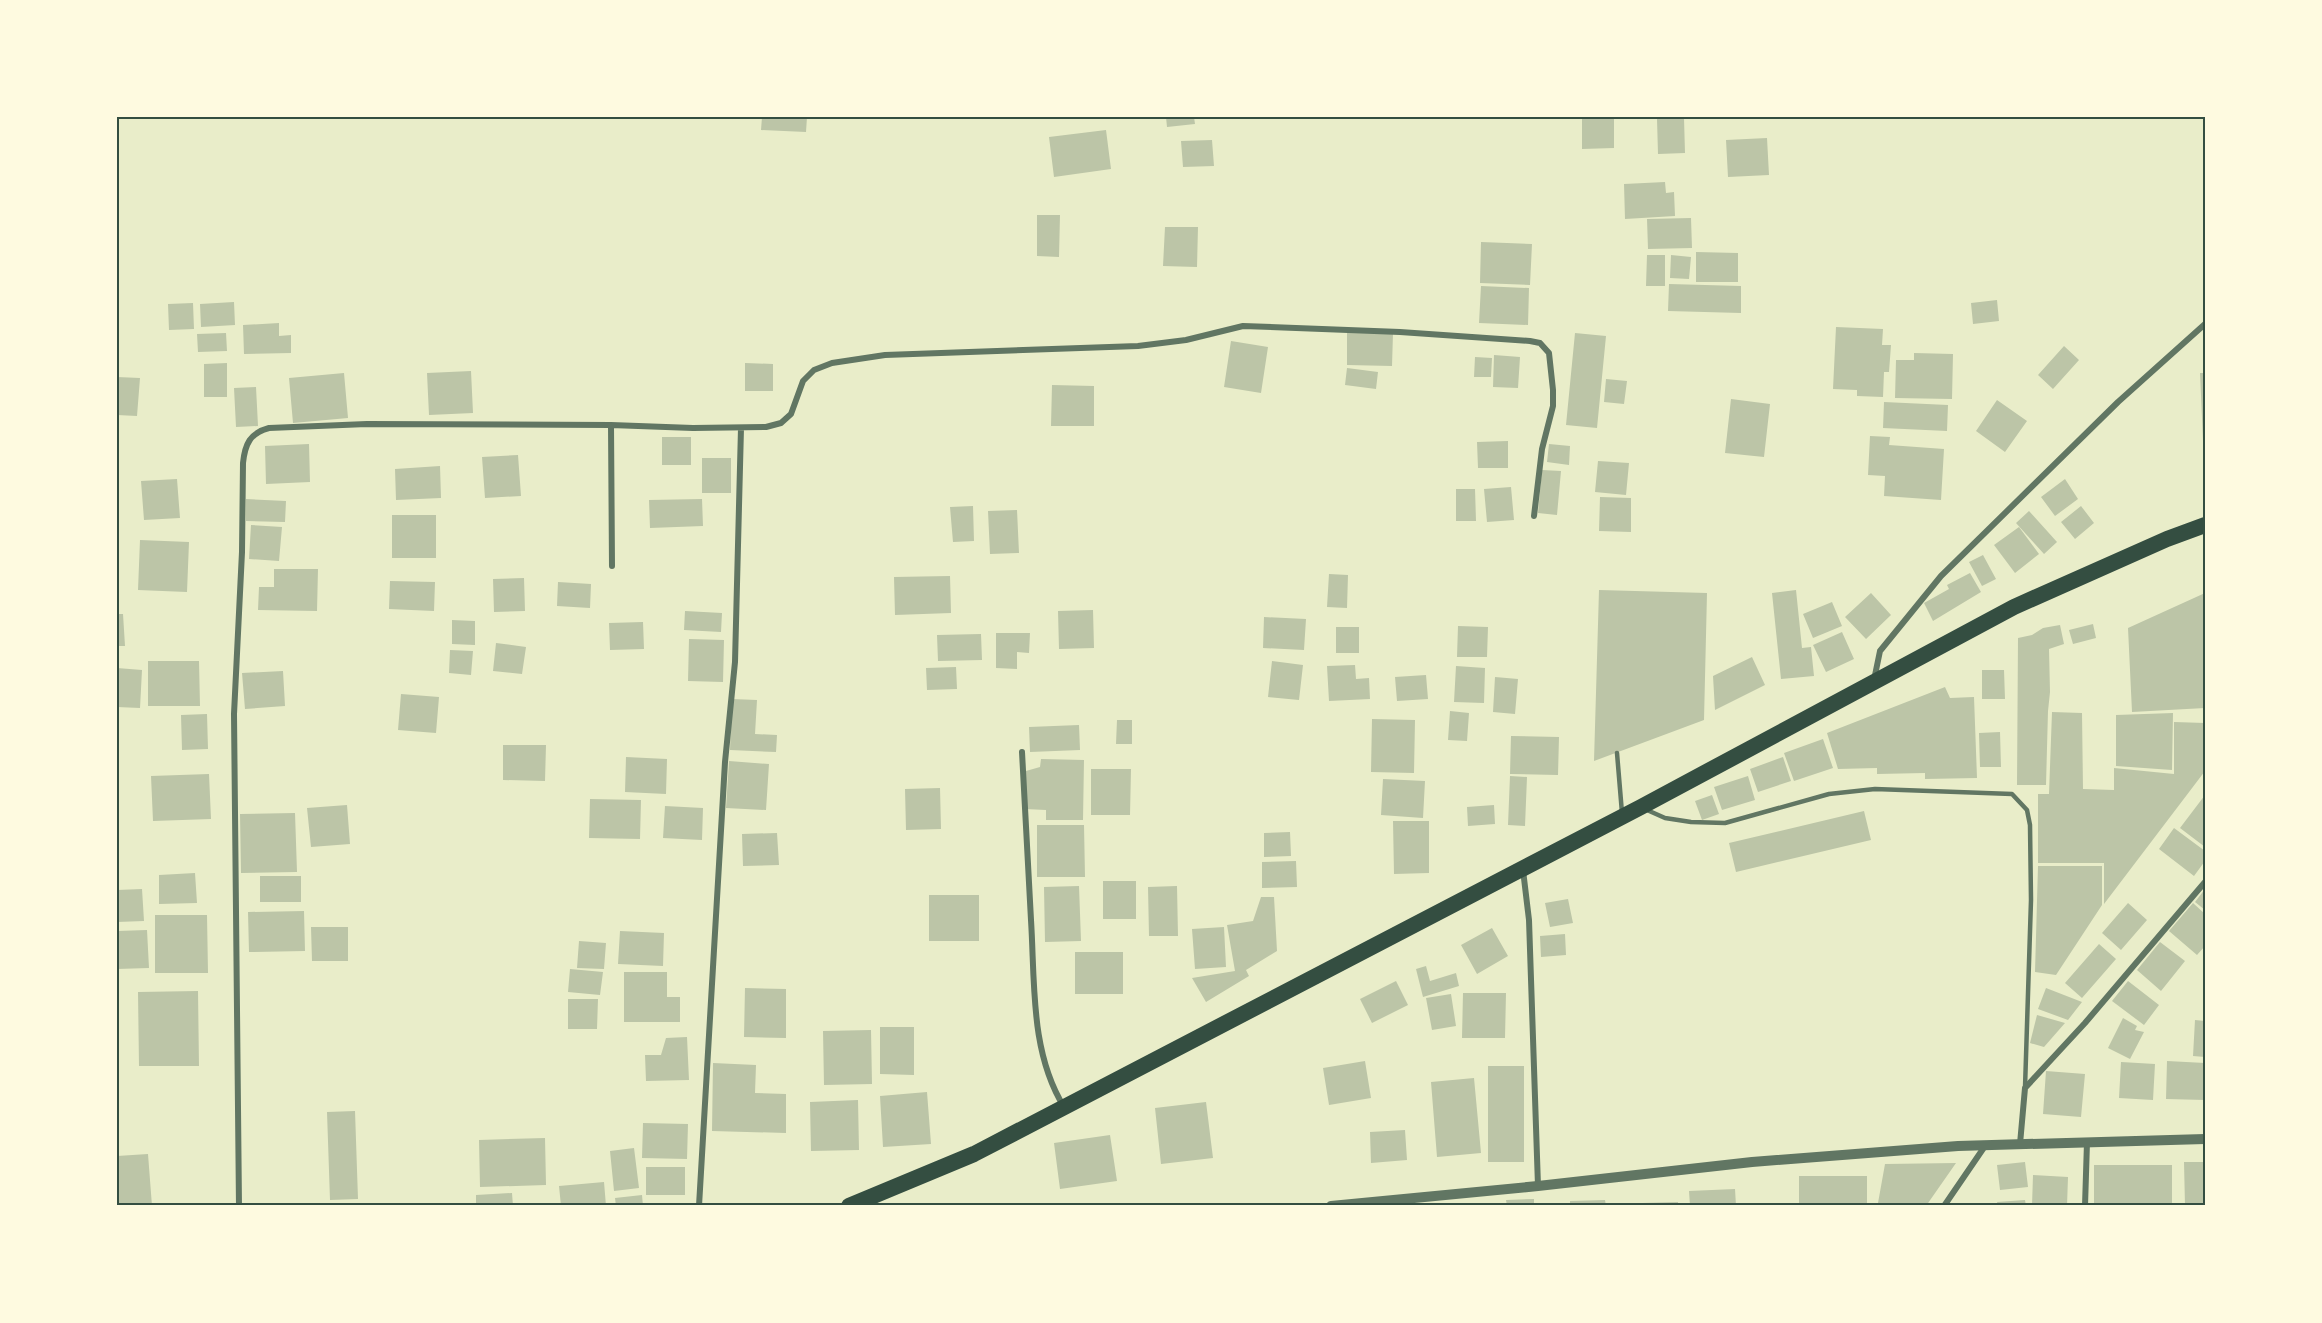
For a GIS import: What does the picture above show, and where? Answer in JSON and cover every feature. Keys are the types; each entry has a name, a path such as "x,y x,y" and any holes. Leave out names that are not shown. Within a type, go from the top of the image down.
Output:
{"highway":[{"path":"849,1206 974,1154 1641,807 2014,607 2167,539 2205,525"}],"street":[{"path":"1874,682 1880,651 1941,576 2118,402 2205,324"},
{"path":"239,1206 234,714 242,552 243,463 249,438 257,431 269,428 367,424 766,427 781,423 791,414 803,381 814,370 832,363 885,354 1138,346 1186,340 1232,328 1255,326 1400,332 1530,341 1540,343 1549,353 1553,406 1542,449 1534,516"},
{"path":"611,425 612,566"},
{"path":"699,1206 724,762 735,662 741,428"},
{"path":"1022,752 1036,1004 1041,1050 1048,1075 1065,1107"},
{"path":"1522,868 1529,920 1538,1186"},
{"path":"2020,1144 2025,1088 2085,1023 2205,882"},
{"path":"1331,1206 1752,1162 1958,1146 2205,1139"},
{"path":"2085,1206 2087,1142"},
{"path":"1944,1206 1985,1146"}],"lane":[{"path":"1617,753 1622,816"},
{"path":"1641,807 1665,818 1691,822 1725,823 1829,794 1875,789 2012,794 2021,801 2030,825 2031,900 2025,1088"}],"building":[{"path":"762,117 807,117 806,132 761,130"},
{"path":"1166,117 1194,117 1195,124 1167,127"},
{"path":"1582,117 1614,117 1614,148 1582,149"},
{"path":"1684,118 1685,153 1658,154 1657,119"},
{"path":"1106,130 1111,169 1054,177 1049,137"},
{"path":"1767,138 1769,175 1728,177 1726,140"},
{"path":"1212,140 1214,166 1183,167 1181,141"},
{"path":"1665,182 1666,193 1674,192 1675,216 1625,219 1624,184"},
{"path":"1037,215 1060,215 1059,257 1037,256"},
{"path":"1691,218 1692,248 1648,249 1647,219"},
{"path":"1165,227 1198,227 1197,267 1163,266"},
{"path":"1481,242 1532,244 1530,285 1480,283"},
{"path":"1696,252 1738,253 1738,282 1696,282"},
{"path":"1647,255 1665,255 1665,286 1646,286"},
{"path":"1671,255 1691,257 1689,279 1670,278"},
{"path":"1669,284 1741,286 1741,313 1668,311"},
{"path":"1481,286 1529,288 1528,325 1479,323"},
{"path":"1997,300 1999,321 1973,324 1971,303"},
{"path":"234,302 235,325 201,327 200,304"},
{"path":"193,303 194,329 169,330 168,304"},
{"path":"279,323 279,336 291,335 291,353 244,354 243,325"},
{"path":"1836,327 1883,329 1882,345 1891,345 1889,372 1884,372 1883,397 1857,396 1857,390 1833,389"},
{"path":"1347,332 1393,333 1392,366 1347,365"},
{"path":"226,333 227,351 198,352 197,334"},
{"path":"1575,333 1606,336 1597,428 1566,425"},
{"path":"1231,341 1268,347 1261,393 1224,387"},
{"path":"2064,346 2079,360 2053,389 2038,375"},
{"path":"1914,353 1953,354 1952,399 1895,398 1896,360 1914,360"},
{"path":"1494,355 1520,357 1518,388 1493,387"},
{"path":"1475,357 1492,358 1491,377 1474,377"},
{"path":"227,363 227,397 204,397 204,364"},
{"path":"745,363 773,364 773,391 745,391"},
{"path":"1347,368 1378,372 1376,389 1345,385"},
{"path":"471,371 473,413 429,415 427,373"},
{"path":"344,373 348,418 293,423 289,378"},
{"path":"2200,373 2205,373 2205,441 2203,441"},
{"path":"117,377 140,378 137,416 117,415"},
{"path":"1606,379 1627,381 1624,404 1604,402"},
{"path":"1052,385 1094,386 1094,426 1051,426"},
{"path":"256,387 258,426 236,427 234,388"},
{"path":"1731,399 1770,404 1764,457 1725,453"},
{"path":"1997,400 2027,421 2005,452 1976,431"},
{"path":"1884,402 1948,405 1947,431 1883,428"},
{"path":"1870,436 1890,437 1889,445 1944,449 1941,500 1884,496 1885,476 1868,475"},
{"path":"662,437 691,437 691,465 662,465"},
{"path":"1508,441 1508,468 1478,468 1477,442"},
{"path":"309,444 310,482 266,484 265,446"},
{"path":"1549,444 1570,446 1569,465 1547,462"},
{"path":"518,455 521,496 485,498 482,457"},
{"path":"702,458 731,458 731,493 702,493"},
{"path":"1598,461 1629,463 1626,495 1595,492"},
{"path":"440,466 441,498 396,500 395,469"},
{"path":"1542,470 1561,471 1557,515 1538,513"},
{"path":"177,479 180,518 144,520 141,481"},
{"path":"2065,479 2078,499 2055,516 2041,497"},
{"path":"1511,487 1514,520 1487,522 1484,489"},
{"path":"1456,489 1475,489 1476,521 1456,521"},
{"path":"1600,497 1631,498 1631,532 1599,531"},
{"path":"246,499 286,501 285,522 246,521"},
{"path":"702,499 703,526 650,528 649,500"},
{"path":"973,506 974,541 953,542 950,507"},
{"path":"2081,506 2094,523 2075,539 2061,522"},
{"path":"1017,510 1019,553 990,554 988,511"},
{"path":"2029,511 2057,542 2044,554 2016,523"},
{"path":"392,515 436,515 436,558 392,558"},
{"path":"251,525 282,527 279,561 249,559"},
{"path":"2019,527 2039,554 2015,573 1994,545"},
{"path":"140,540 189,542 187,592 138,590"},
{"path":"1983,555 1996,579 1982,586 1969,562"},
{"path":"274,569 318,569 317,611 258,610 259,587 274,587"},
{"path":"1970,573 1981,592 1933,621 1924,603 1949,589 1947,585"},
{"path":"1329,574 1348,575 1347,608 1327,607"},
{"path":"950,576 951,613 895,615 894,577"},
{"path":"524,578 525,611 494,612 493,579"},
{"path":"390,581 435,582 434,611 389,609"},
{"path":"558,582 591,584 590,608 557,606"},
{"path":"1599,590 1707,593 1704,720 1594,761"},
{"path":"1796,590 1802,648 1811,647 1814,676 1781,679 1772,593"},
{"path":"1871,593 1891,615 1866,639 1845,617"},
{"path":"2205,593 2205,708 2132,712 2128,628"},
{"path":"1832,602 1842,626 1813,638 1803,614"},
{"path":"1093,610 1094,648 1059,649 1058,611"},
{"path":"685,611 722,613 721,632 684,630"},
{"path":"117,614 123,614 125,646 117,646"},
{"path":"1264,617 1306,619 1304,650 1263,648"},
{"path":"452,620 475,621 475,645 452,644"},
{"path":"643,622 644,649 610,650 609,623"},
{"path":"2093,624 2096,638 2073,644 2069,630"},
{"path":"2060,625 2064,644 2049,649 2050,692 2046,785 2017,785 2018,638 2032,635 2043,628"},
{"path":"1458,626 1488,627 1487,657 1457,657"},
{"path":"1336,627 1359,627 1359,653 1336,653"},
{"path":"1842,632 1854,659 1826,672 1813,645"},
{"path":"996,633 1030,633 1029,653 1017,652 1017,669 996,668"},
{"path":"981,634 982,660 938,661 937,635"},
{"path":"689,639 724,640 723,682 688,681"},
{"path":"496,643 526,647 522,674 493,671"},
{"path":"450,650 473,651 471,675 449,673"},
{"path":"1752,657 1765,685 1715,710 1713,676"},
{"path":"148,661 199,661 200,706 148,706"},
{"path":"1272,661 1303,665 1299,700 1268,697"},
{"path":"1355,665 1356,679 1369,678 1370,699 1329,701 1327,666"},
{"path":"1456,666 1485,668 1484,703 1454,702"},
{"path":"956,667 957,689 927,690 926,668"},
{"path":"117,668 142,670 140,708 117,707"},
{"path":"1982,670 2004,670 2005,699 1982,699"},
{"path":"283,671 285,706 245,709 242,673"},
{"path":"1426,675 1428,699 1397,701 1395,677"},
{"path":"1495,677 1518,679 1515,714 1493,712"},
{"path":"1945,687 1950,698 1974,697 1977,778 1925,779 1925,773 1877,774 1877,768 1838,769 1827,733"},
{"path":"401,694 439,697 436,733 398,730"},
{"path":"732,699 757,700 755,734 777,735 776,752 730,750"},
{"path":"1450,711 1469,713 1467,741 1448,740"},
{"path":"2052,712 2082,713 2083,789 2114,790 2114,768 2174,774 2174,722 2205,723 2205,771 2104,904 2104,863 2038,863 2038,794 2049,794"},
{"path":"2173,713 2172,770 2116,766 2116,715"},
{"path":"207,714 208,749 182,750 181,715"},
{"path":"1372,719 1415,720 1414,773 1371,772"},
{"path":"1117,720 1132,720 1132,744 1116,744"},
{"path":"1079,725 1080,750 1030,752 1029,727"},
{"path":"2000,732 2001,767 1980,767 1979,733"},
{"path":"1511,736 1559,737 1558,775 1510,774"},
{"path":"1823,739 1833,768 1794,781 1784,753"},
{"path":"503,745 546,745 545,781 503,780"},
{"path":"626,757 667,759 666,794 625,792"},
{"path":"1783,757 1791,781 1758,792 1750,769"},
{"path":"1041,759 1084,760 1083,820 1046,820 1046,810 1025,809 1026,771 1040,767"},
{"path":"729,761 769,764 766,810 726,808"},
{"path":"1091,769 1131,769 1130,815 1091,815"},
{"path":"209,774 211,819 153,821 151,776"},
{"path":"1510,776 1527,777 1525,826 1508,825"},
{"path":"1748,776 1755,800 1722,810 1714,787"},
{"path":"1383,779 1425,781 1423,818 1381,815"},
{"path":"940,788 941,829 906,830 905,789"},
{"path":"1712,795 1719,814 1702,820 1695,801"},
{"path":"2205,795 2205,847 2180,828"},
{"path":"590,799 641,800 640,839 589,838"},
{"path":"347,805 350,844 311,847 307,808"},
{"path":"1494,805 1495,824 1468,826 1467,807"},
{"path":"665,806 703,808 702,840 663,838"},
{"path":"1864,811 1871,840 1736,872 1729,843"},
{"path":"295,813 297,872 241,873 240,814"},
{"path":"1393,821 1429,821 1429,873 1394,874"},
{"path":"1037,825 1084,825 1085,877 1037,877"},
{"path":"2174,828 2205,851 2205,861 2194,876 2159,849"},
{"path":"1290,832 1291,856 1264,857 1264,833"},
{"path":"777,833 779,865 743,866 742,834"},
{"path":"1296,861 1297,887 1262,888 1262,862"},
{"path":"2038,866 2102,866 2102,905 2056,975 2035,972"},
{"path":"195,873 197,903 159,904 159,875"},
{"path":"260,876 301,876 301,902 260,902"},
{"path":"1103,881 1136,881 1136,919 1103,919"},
{"path":"1079,886 1081,941 1045,942 1044,887"},
{"path":"1177,886 1178,936 1149,936 1148,887"},
{"path":"142,889 144,921 117,922 117,890"},
{"path":"2205,889 2205,910 2195,902"},
{"path":"929,895 979,895 979,941 929,941"},
{"path":"1261,897 1274,897 1277,951 1246,970 1249,976 1206,1002 1192,978 1235,971 1227,925 1253,921"},
{"path":"1568,899 1573,923 1550,927 1545,903"},
{"path":"2128,903 2147,920 2121,950 2102,933"},
{"path":"2193,903 2205,914 2205,946 2197,955 2169,931"},
{"path":"304,911 305,951 249,952 248,912"},
{"path":"155,915 207,915 208,973 155,973"},
{"path":"311,927 348,927 348,961 312,961"},
{"path":"1224,927 1226,967 1195,969 1192,929"},
{"path":"1492,928 1508,956 1477,974 1461,945"},
{"path":"147,930 149,968 117,969 117,931"},
{"path":"620,931 664,933 663,966 618,964"},
{"path":"1565,934 1566,955 1541,957 1540,936"},
{"path":"579,941 606,943 604,969 577,968"},
{"path":"2160,942 2185,961 2161,991 2137,970"},
{"path":"2099,944 2116,959 2082,998 2065,983"},
{"path":"1075,952 1123,952 1123,994 1075,994"},
{"path":"1426,966 1430,981 1456,973 1459,986 1423,997 1416,969"},
{"path":"570,969 603,972 600,995 568,992"},
{"path":"624,972 667,972 667,997 680,997 680,1022 624,1022"},
{"path":"1396,981 1408,1005 1372,1023 1360,999"},
{"path":"2128,981 2159,1005 2144,1025 2112,1001"},
{"path":"745,988 786,989 786,1038 744,1037"},
{"path":"2046,988 2082,1002 2068,1020 2038,1009"},
{"path":"198,991 199,1066 139,1066 138,992"},
{"path":"1463,993 1506,993 1505,1038 1462,1038"},
{"path":"1451,994 1456,1026 1432,1030 1426,998"},
{"path":"568,999 598,999 597,1029 568,1029"},
{"path":"2037,1015 2065,1023 2044,1047 2030,1043"},
{"path":"2123,1018 2137,1026 2135,1030 2144,1032 2130,1059 2108,1048"},
{"path":"2195,1020 2205,1021 2205,1057 2193,1056"},
{"path":"880,1027 914,1027 914,1075 880,1074"},
{"path":"871,1030 872,1084 824,1085 823,1031"},
{"path":"687,1037 689,1080 646,1081 645,1055 661,1055 666,1038"},
{"path":"1365,1061 1371,1098 1329,1105 1323,1068"},
{"path":"2167,1061 2205,1063 2205,1100 2166,1099"},
{"path":"2121,1062 2155,1064 2153,1100 2119,1098"},
{"path":"713,1063 756,1065 755,1093 786,1094 786,1133 712,1131"},
{"path":"1488,1066 1524,1066 1524,1162 1488,1162"},
{"path":"2046,1071 2085,1074 2081,1117 2043,1114"},
{"path":"1474,1078 1481,1153 1437,1157 1431,1082"},
{"path":"927,1092 931,1144 883,1147 880,1096"},
{"path":"858,1100 859,1150 811,1151 810,1102"},
{"path":"1206,1102 1213,1158 1161,1164 1155,1108"},
{"path":"355,1111 358,1199 330,1200 327,1112"},
{"path":"643,1123 688,1124 687,1159 642,1158"},
{"path":"1405,1130 1407,1160 1371,1163 1370,1132"},
{"path":"1110,1135 1117,1181 1060,1189 1054,1143"},
{"path":"545,1138 546,1185 480,1187 479,1140"},
{"path":"634,1148 639,1188 614,1191 610,1151"},
{"path":"148,1154 152,1206 117,1206 117,1156"},
{"path":"2025,1162 2028,1187 2000,1190 1997,1165"},
{"path":"2184,1162 2205,1162 2205,1206 2185,1206"},
{"path":"1956,1163 1926,1206 1882,1206 1878,1203 1885,1164"},
{"path":"2094,1165 2172,1165 2172,1206 2094,1206"},
{"path":"646,1167 685,1167 685,1195 646,1195"},
{"path":"2033,1175 2068,1177 2067,1206 2032,1206"},
{"path":"1799,1176 1867,1176 1867,1206 1799,1206"},
{"path":"604,1182 606,1206 561,1206 559,1186"},
{"path":"1735,1189 1736,1206 1690,1206 1689,1191"},
{"path":"512,1193 513,1206 476,1206 476,1195"},
{"path":"642,1195 643,1206 616,1206 615,1198"},
{"path":"1534,1199 1534,1206 1507,1206 1506,1200"},
{"path":"1605,1200 1606,1206 1570,1206 1570,1201"},
{"path":"2025,1200 2026,1206 1998,1206 1997,1202"},
{"path":"1678,1202 1678,1206 1642,1206 1642,1203"}]}
